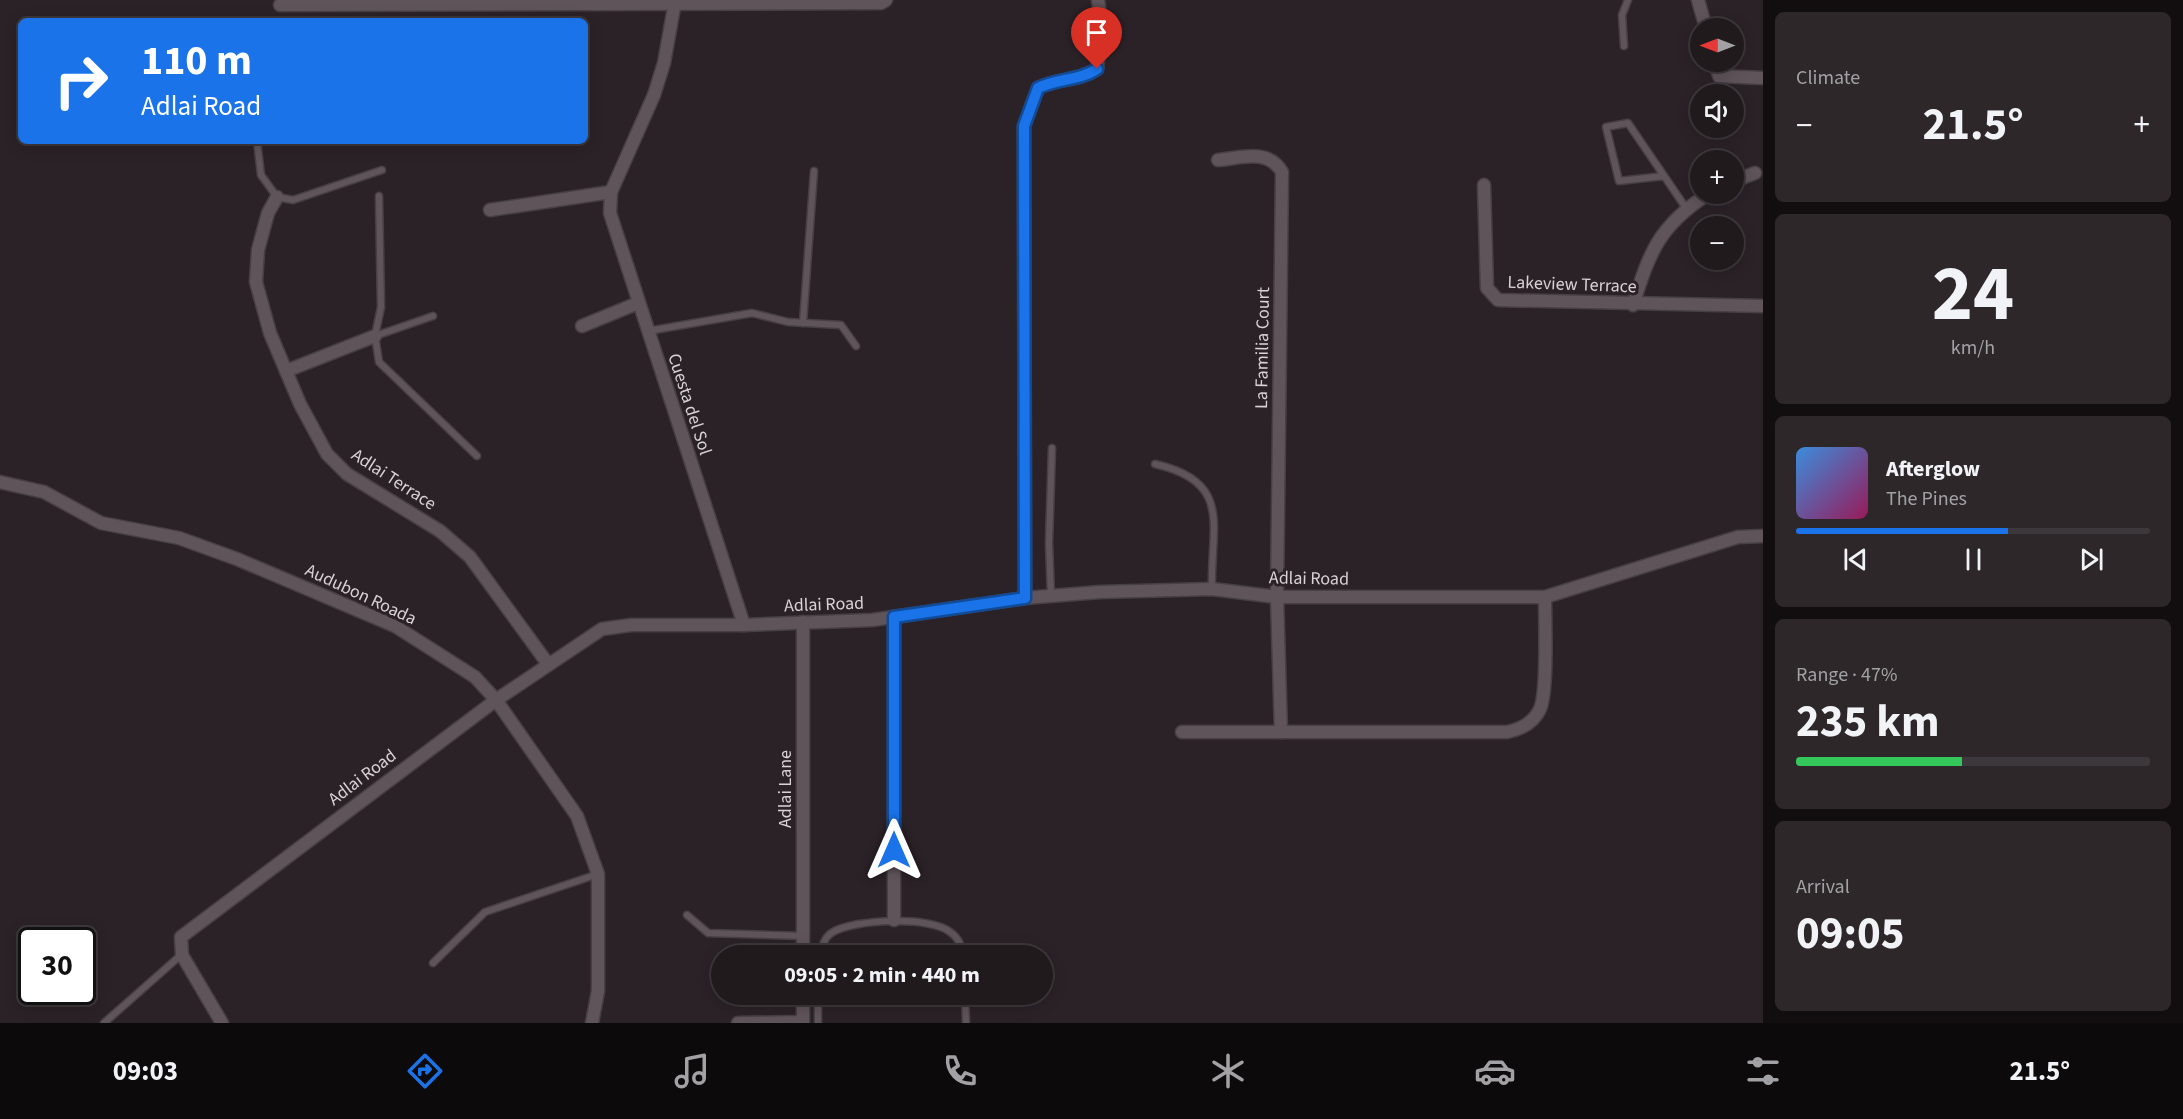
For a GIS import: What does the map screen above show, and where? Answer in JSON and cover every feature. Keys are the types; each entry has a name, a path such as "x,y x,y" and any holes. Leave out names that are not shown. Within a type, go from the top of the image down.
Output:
{"street":[{"path":"280,5 528,2 881,3 886,0"},
{"path":"1025,598 1024,126 1038,88 1054,80 1084,78 1097,69 1102,27 1098,0"},
{"path":"1698,0 1703,18"},
{"name":"Cuesta del Sol","path":"675,2 654,95 611,192 610,213 744,625"},
{"path":"1718,72 1719,76 1763,78"},
{"name":"La Familia Court","path":"1218,160 1267,156 1276,162 1282,172 1277,597"},
{"path":"1744,179 1759,175"},
{"name":"Lakeview Terrace","path":"1484,185 1487,288 1498,300 1633,305 1763,306"},
{"path":"489,210 611,192"},
{"name":"Adlai Terrace","path":"277,197 268,213 258,250 255,282 270,333 327,454 347,474 440,531 470,557 548,664"},
{"path":"1633,305 1648,258 1661,234 1692,204"},
{"path":"582,326 638,303"},
{"path":"286,371 375,336"},
{"name":"Audubon Roada","path":"0,482 44,492 101,523 179,538 237,558 394,626 475,677 496,700 577,816 598,874 598,991 592,1023"},
{"name":"Adlai Road","path":"182,955 182,937 496,700 602,629 631,625 744,625 894,617 1025,598 1212,589 1277,597 1545,597 1738,537 1763,536"},
{"path":"1277,597 1281,732"},
{"path":"1182,732 1507,732 1521,728 1537,714 1543,700 1545,597"},
{"path":"894,617 894,920"},
{"name":"Adlai Lane","path":"802,945 803,622"},
{"path":"182,955 222,1023"},
{"path":"738,1023 802,1022 802,1005"}],"lane":[{"path":"1624,46 1622,15 1628,0"},
{"path":"1664,176 1619,181 1606,127 1628,123 1686,208"},
{"path":"257,144 261,175 277,197 293,200 382,170"},
{"path":"803,323 814,171"},
{"path":"379,196 381,307 375,336 379,362 477,456"},
{"path":"648,331 752,313 803,323 841,325 856,346"},
{"path":"375,336 433,316"},
{"path":"1051,596 1049,543 1052,448"},
{"path":"1155,464 1187,473 1210,497 1215,528 1212,589"},
{"path":"433,963 485,912 598,874"},
{"path":"687,915 708,933 802,936"},
{"path":"822,945 832,932 894,920 944,928 956,937 959,945"},
{"path":"104,1023 182,955"},
{"path":"818,1005 818,1023"},
{"path":"965,1005 966,1023"}],"route":[{"path":"894,850 894,617 1025,598 1024,126 1038,88 1054,80 1084,78 1097,69"}]}
